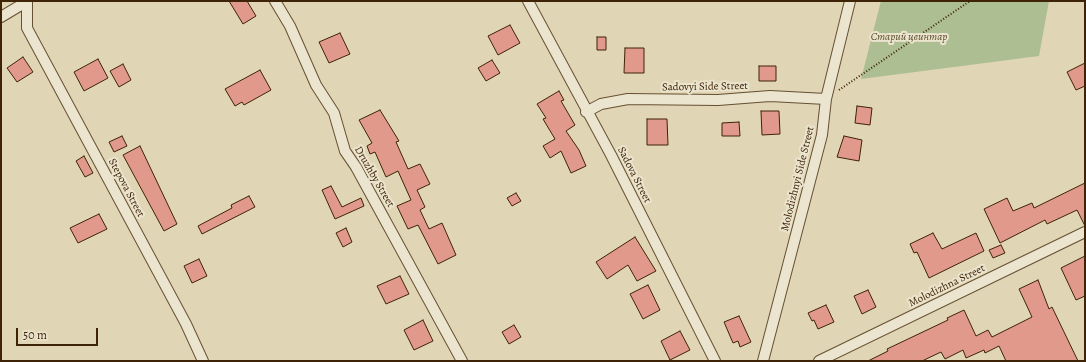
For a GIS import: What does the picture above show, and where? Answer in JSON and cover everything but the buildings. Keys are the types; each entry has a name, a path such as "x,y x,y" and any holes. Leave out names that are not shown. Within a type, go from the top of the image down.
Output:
{"street":[{"name":"Druzhby Street","path":"275,1 290,26 316,84 334,113 345,151 356,167 462,361"},
{"name":"Sadova Street","path":"528,1 586,112 611,155 715,361"},
{"name":"Molodizhnyi Side Street","path":"763,361 822,135 826,99 850,1"},
{"path":"1,17 26,2"},
{"name":"Stepova Street","path":"26,2 27,28 186,324 202,361"},
{"name":"Sadovyi Side Street","path":"586,112 601,104 628,100 718,100 770,96 826,99"},
{"name":"Molodizhna Street","path":"819,361 1085,232"}],"path":[{"path":"826,99 911,43 970,1"}],"green space":[{"name":"Старий цвинтар","path":"881,1 1049,1 1039,56 861,79"}]}
